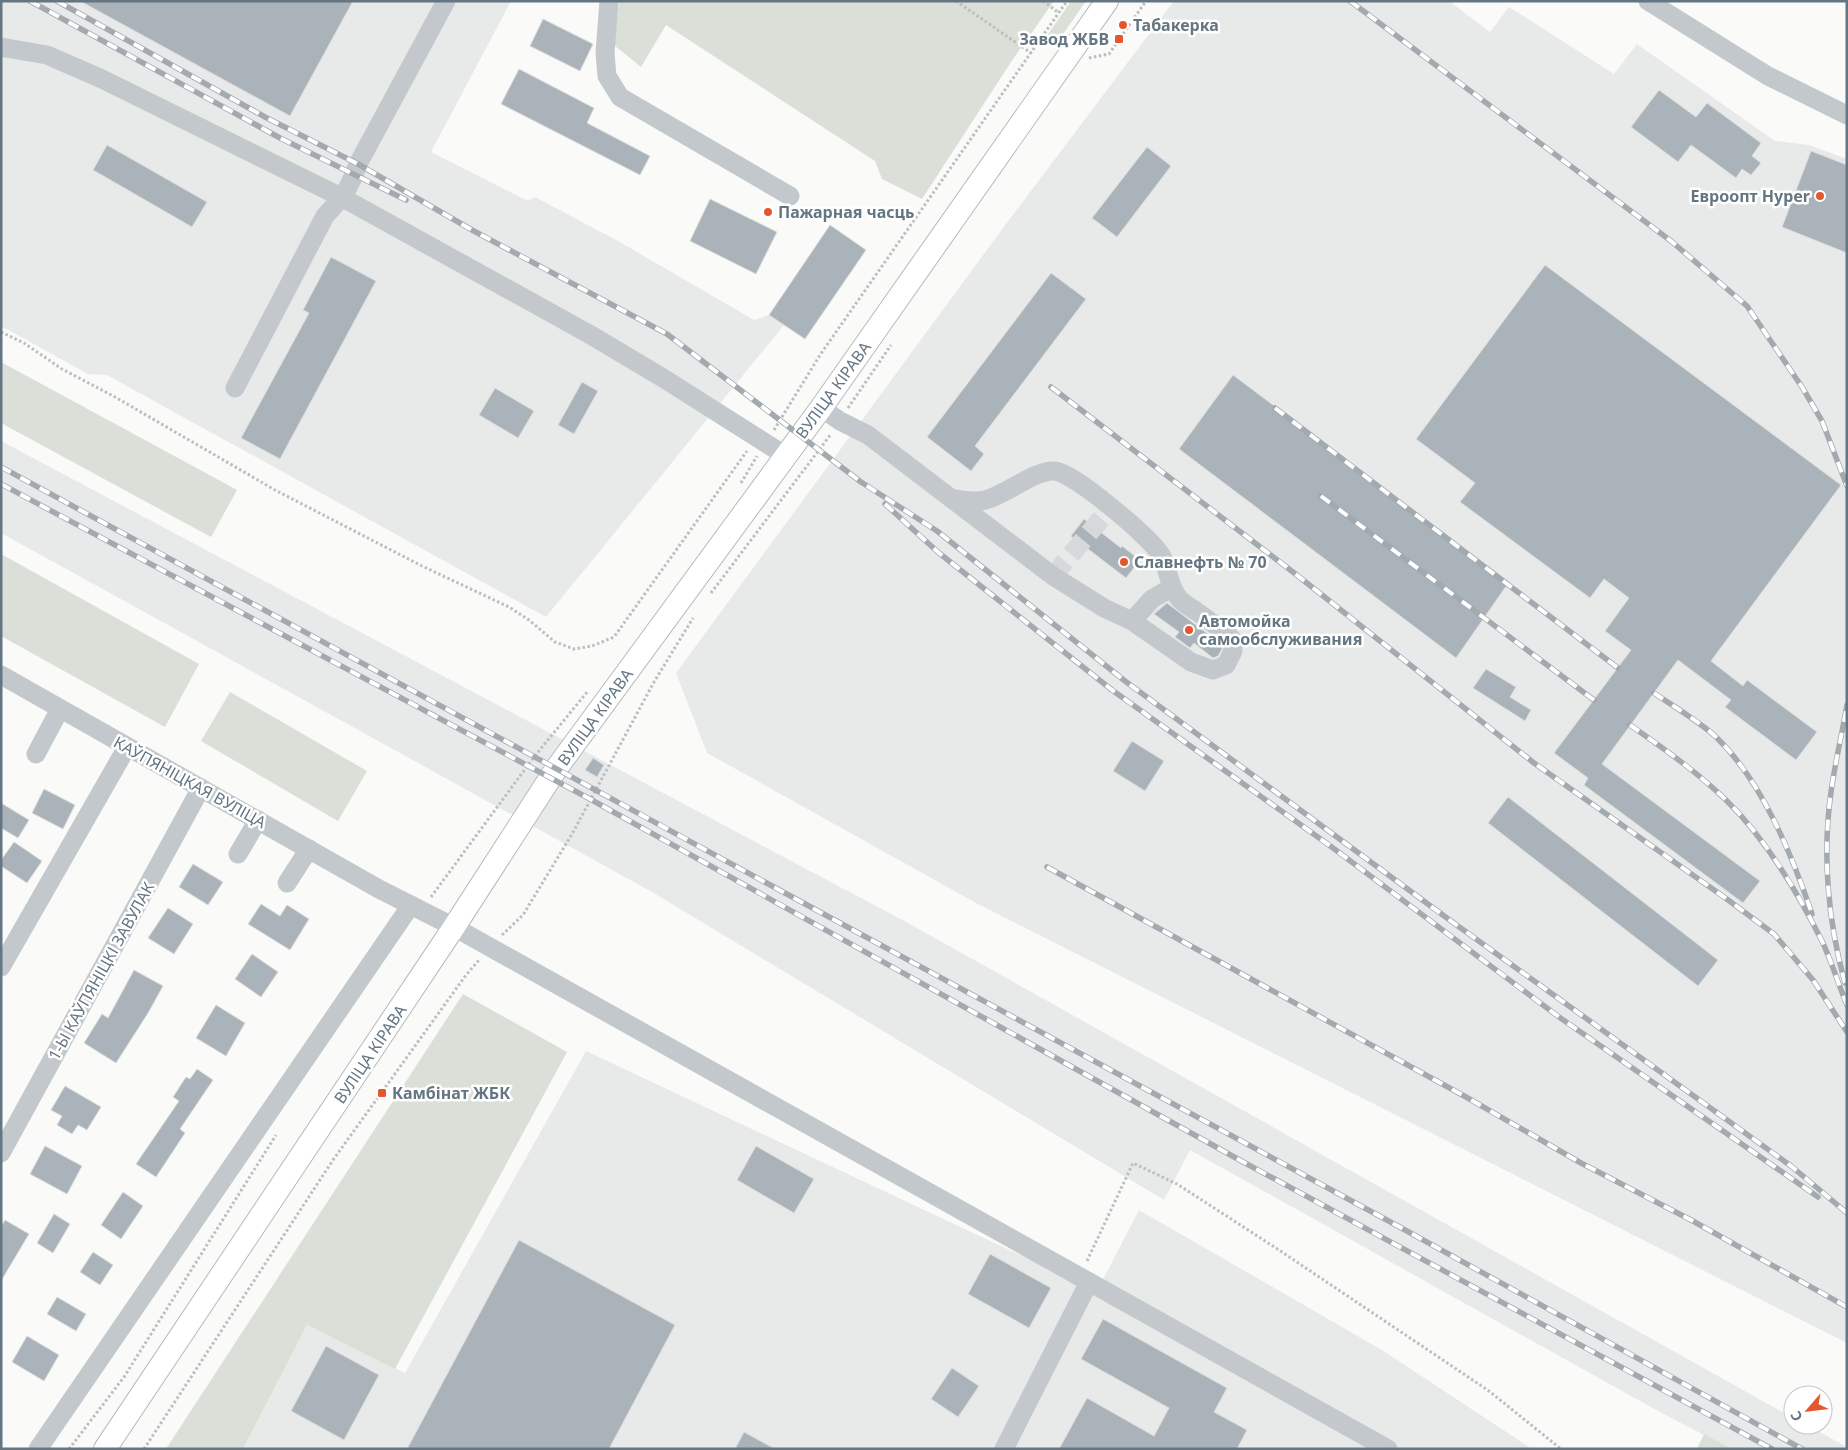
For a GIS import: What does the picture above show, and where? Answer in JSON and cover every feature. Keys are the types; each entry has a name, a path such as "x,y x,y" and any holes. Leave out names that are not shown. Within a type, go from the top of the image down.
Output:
{"main road":[{"name":"ВУЛІЦА КІРАВА","path":"105,1449 454,927 556,769 821,408 1108,1"}],"street":[{"path":"235,388 325,216 343,198 358,164 446,1"},
{"path":"610,1 605,53 608,76 620,97 790,196"},
{"path":"1648,1 1768,76 1847,115"},
{"path":"1,47 47,54 343,198 597,339 663,378 786,456"},
{"path":"821,408 840,421 868,435 1053,576 1104,608 1132,621 1191,662 1213,670 1226,665 1233,651 1232,639 1179,599 1171,588 1169,575 1162,556 1151,542 1111,508 1067,475 1054,471 1040,475 985,500 968,501 951,498"},
{"path":"1132,621 1152,599 1171,588"},
{"name":"КАЎПЯНІЦКАЯ ВУЛІЦА","path":"1,675 379,889 454,927 1388,1449"},
{"path":"36,754 60,709"},
{"path":"1,967 127,747"},
{"name":"1-Ы КАЎПЯНІЦКІ ЗАВУЛАК","path":"1,1153 201,788"},
{"path":"238,854 258,820"},
{"path":"287,883 308,849"},
{"path":"38,1449 411,905"},
{"path":"1004,1449 1084,1279"}],"path":[{"path":"956,1 1031,53"},
{"path":"1043,1 1059,13"},
{"path":"1083,66 1089,58 1109,54 1146,1"},
{"path":"1,332 24,343 62,368 275,490 422,566 509,607 529,620 555,642 574,649 592,646 614,637 757,438"},
{"path":"706,600 840,421 894,340"},
{"path":"144,1449 333,1160 466,975 523,915 572,834 654,682 694,616"},
{"path":"1084,1279 1133,1163 1177,1184 1279,1250 1488,1391 1562,1449"}],"shaded area":[{"path":"1,1 511,1 431,152 528,201 535,197 618,241 754,320 769,315 784,325 546,617 107,375 88,374 1,326"},
{"path":"619,1 1054,1 1011,62 922,199 882,179 875,161 666,25 641,67 614,45"},
{"path":"1071,1 1086,1 1056,44 1046,37"},
{"path":"1174,1 1449,1 1490,32 1509,7 1614,74 1637,44 1775,141 1809,145 1847,159 1847,1343 978,904 707,753 676,673 1003,228"},
{"path":"1,362 237,490 211,537 1,423"},
{"path":"1,441 908,923 1783,1412 1783,1435 1825,1435 1847,1447 1847,1449 1731,1449 1658,1411 1190,1150 1164,1200 652,892 1,533"},
{"path":"1,554 199,664 165,727 1,636"},
{"path":"230,692 367,771 338,821 201,741"},
{"path":"463,994 567,1052 395,1369 307,1325 243,1449 166,1449"},
{"path":"586,1051 1050,1269 1095,1295 1139,1210 1382,1350 1532,1449 243,1449 307,1325 405,1373"},
{"path":"1704,1434 1732,1449 1697,1449"}],"building":[{"path":"80,1 353,1 290,116"},
{"path":"543,19 593,44 580,71 530,46"},
{"path":"519,69 594,108 587,123 650,156 640,175 501,104"},
{"path":"1659,90 1696,117 1707,103 1761,143 1752,156 1761,163 1751,175 1742,169 1736,178 1691,145 1678,162 1631,127"},
{"path":"107,145 207,202 192,227 93,170"},
{"path":"1147,147 1171,166 1117,237 1092,218"},
{"name":"Евроопт Hyper","path":"1811,151 1847,165 1847,253 1782,227"},
{"name":"Пажарная часць","path":"710,199 777,232 756,274 690,241"},
{"path":"830,225 866,250 805,339 769,315"},
{"path":"331,257 376,281 280,459 241,438 309,313 303,310"},
{"path":"1545,265 1841,485 1711,661 1743,686 1747,680 1817,732 1796,760 1725,707 1731,700 1678,660 1602,764 1760,881 1743,903 1584,785 1588,778 1554,753 1631,650 1605,631 1629,598 1604,579 1590,598 1460,502 1475,483 1416,439"},
{"path":"1051,273 1086,299 975,446 984,454 971,471 927,437"},
{"path":"1233,375 1509,582 1456,658 1179,449"},
{"path":"582,382 598,391 574,434 558,425"},
{"path":"495,388 534,411 518,438 479,415"},
{"path":"1084,519 1121,548 1122,546 1140,560 1126,578 1071,536"},
{"name":"Автомойка самообслуживания","path":"1167,603 1221,644 1222,649 1218,656 1213,658 1194,643 1190,648 1175,637 1179,632 1154,614"},
{"path":"1486,669 1516,687 1510,697 1531,710 1525,721 1473,688"},
{"path":"1132,741 1164,761 1145,791 1113,771"},
{"path":"593,758 604,765 597,777 585,770"},
{"path":"44,789 75,805 63,829 32,813"},
{"path":"1508,797 1718,960 1698,986 1488,823"},
{"path":"1,803 29,820 18,838 1,828"},
{"path":"14,842 42,861 27,883 1,866 1,860"},
{"path":"193,864 223,882 208,905 179,887"},
{"path":"261,904 280,916 287,905 309,919 290,950 248,924"},
{"path":"168,908 193,924 174,954 148,938"},
{"path":"252,954 278,972 261,997 235,979"},
{"path":"134,970 163,986 116,1063 84,1043 102,1014 108,1018"},
{"path":"216,1005 245,1023 226,1056 196,1038"},
{"path":"197,1069 213,1080 180,1129 185,1133 156,1177 136,1164 179,1101 173,1097 186,1077 190,1079"},
{"path":"65,1086 101,1107 87,1130 78,1125 72,1134 57,1125 62,1116 51,1110"},
{"path":"45,1146 82,1166 67,1194 30,1174"},
{"path":"756,1146 814,1179 794,1213 737,1180"},
{"path":"123,1192 143,1206 121,1239 101,1225"},
{"path":"54,1214 70,1224 53,1253 37,1243"},
{"path":"5,1220 29,1234 1,1281 1,1227"},
{"path":"519,1240 675,1325 609,1449 407,1449"},
{"path":"93,1252 113,1265 100,1285 80,1272"},
{"path":"990,1254 1051,1288 1029,1328 968,1294"},
{"path":"57,1297 86,1314 76,1331 47,1314"},
{"path":"1103,1319 1227,1388 1214,1412 1247,1430 1237,1449 1059,1449 1087,1398 1154,1436 1169,1408 1081,1359"},
{"path":"27,1336 59,1355 44,1381 12,1362"},
{"path":"326,1346 379,1375 344,1440 291,1411"},
{"path":"952,1368 979,1386 958,1417 931,1399"},
{"path":"744,1432 775,1449 735,1449"}],"tunnel":[{"path":"1053,576 1111,507"}],"railway":[{"path":"30,1 280,138 406,200"},
{"path":"57,1 265,117 358,164 472,230 667,334 861,482 937,531 1125,681 1451,921 1791,1166 1847,1213"},
{"path":"1350,1 1671,241 1747,306 1802,387 1822,421 1847,486"},
{"path":"1051,387 1293,572 1534,763 1774,934 1813,980 1847,1032"},
{"path":"1275,408 1618,668"},
{"path":"1,467 1396,1225 1802,1449"},
{"path":"1,484 590,799 1236,1158 1772,1449"},
{"path":"1321,496 1594,700"},
{"path":"885,504 939,553 1112,690 1329,845 1559,1017 1818,1197"},
{"path":"1654,693 1710,731 1733,755 1748,775 1774,820 1812,914"},
{"path":"1845,983 1834,936 1828,888 1827,840 1834,770 1847,705"},
{"path":"1630,725 1703,780 1726,800 1754,831 1780,866 1812,922 1826,949 1847,1005"},
{"path":"1047,867 1466,1097 1581,1163 1691,1220 1847,1307"}],"place":[{"name":"Табакерка","path":"1123,25"},
{"name":"Завод ЖБВ","path":"1119,39"},
{"name":"Евроопт Hyper","path":"1820,196"},
{"name":"Пажарная часць","path":"768,212"},
{"name":"Славнефть № 70","path":"1124,562"},
{"name":"Автомойка самообслуживания","path":"1189,630"},
{"name":"Камбінат ЖБК","path":"382,1093"}]}
